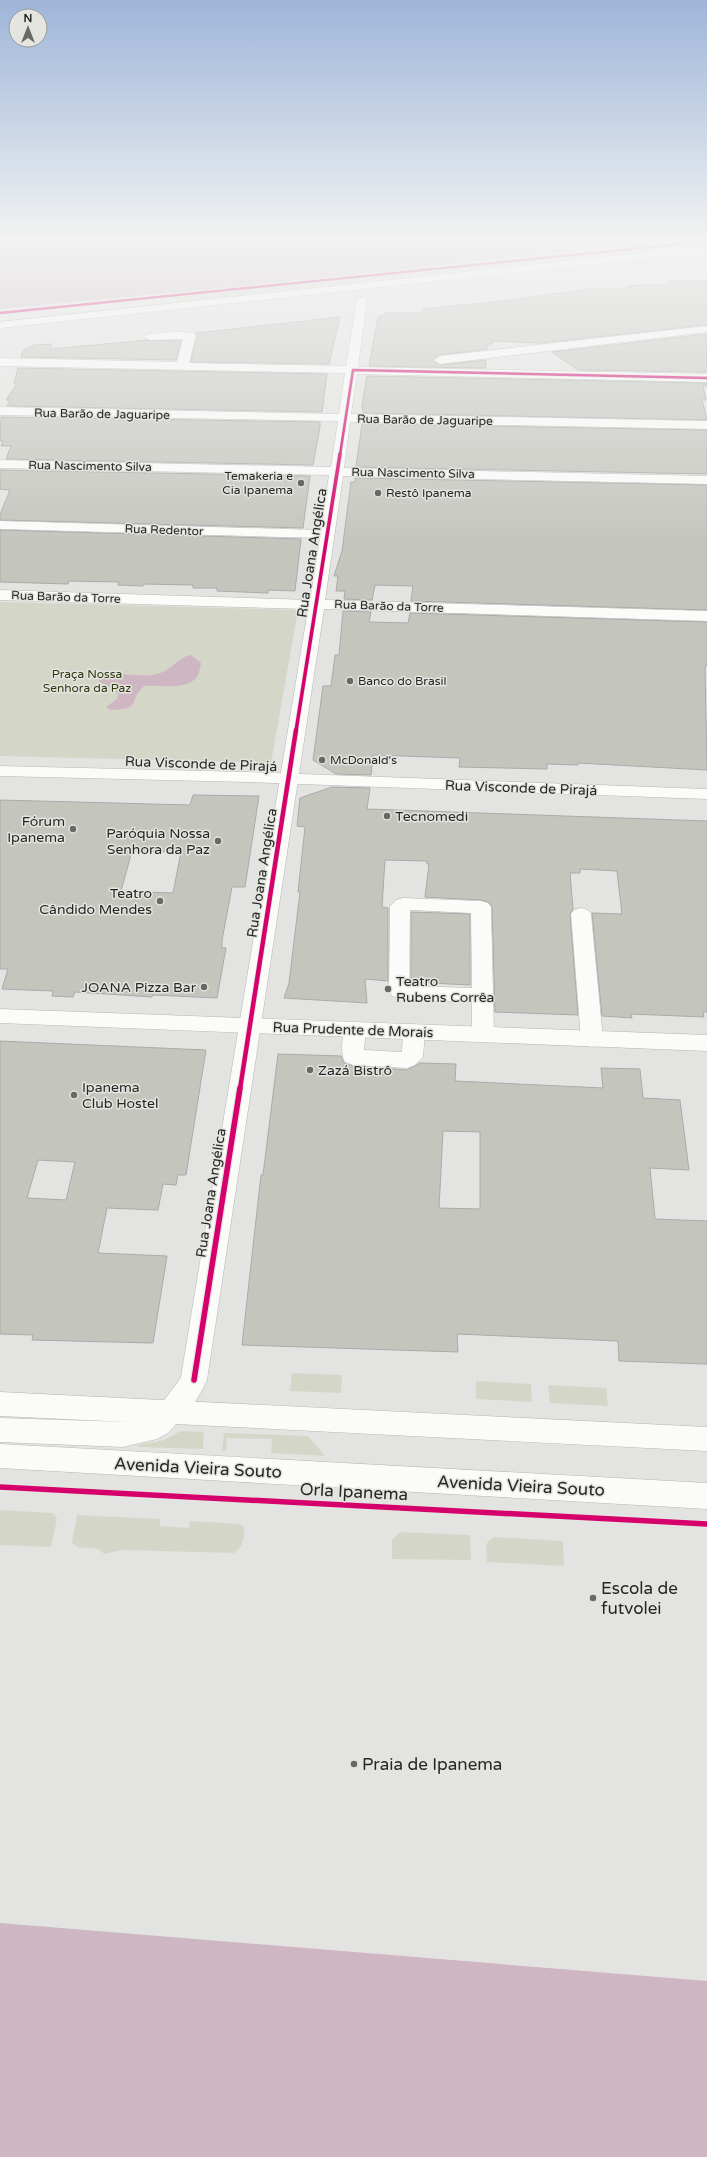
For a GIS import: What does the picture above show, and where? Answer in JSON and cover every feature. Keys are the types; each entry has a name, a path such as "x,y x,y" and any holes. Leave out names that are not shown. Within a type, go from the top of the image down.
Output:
{"main road":[{"path":"182,366 188,343"},
{"name":"Rua Joana Angélica","path":"0,1430 123,1436 147,1432 158,1425 180,1402 194,1380 251,1026 288,778 328,534 336,472 358,343"},
{"path":"420,367 604,343"},
{"path":"0,350 21,362"},
{"path":"0,362 353,370 420,367 707,378"},
{"name":"Rua Barão de Jaguaripe","path":"0,411 707,425"},
{"name":"Rua Nascimento Silva","path":"0,464 707,480"},
{"name":"Rua Redentor","path":"0,525 328,534"},
{"name":"Rua Barão da Torre","path":"0,595 707,616"},
{"name":"Rua Visconde de Pirajá","path":"0,770 288,778 707,794"},
{"path":"482,995 407,993 399,991 400,906 403,904 481,907 483,1035"},
{"path":"581,914 592,1039"},
{"name":"Rua Prudente de Morais","path":"0,1016 707,1043"},
{"path":"355,1030 354,1057 407,1060 412,1057 414,1032"},
{"path":"0,1404 707,1439"},
{"name":"Avenida Vieira Souto","path":"0,1456 707,1496"}],"green space":[{"path":"486,357 487,369 408,368 408,366"},
{"name":"Praça Nossa Senhora da Paz","path":"0,602 298,610 271,763 0,756"},
{"path":"292,1373 342,1375 341,1393 290,1391"},
{"path":"476,1381 531,1384 532,1402 476,1399"},
{"path":"548,1385 606,1388 608,1406 550,1403"},
{"path":"181,1431 204,1432 203,1449 138,1447 139,1445 164,1440"},
{"path":"224,1433 308,1436 325,1456 271,1453 272,1439 227,1438 226,1451 222,1451"},
{"path":"0,1510 53,1513 57,1519 51,1547 0,1545"},
{"path":"77,1515 160,1519 160,1526 189,1528 190,1521 240,1524 244,1527 242,1545 234,1553 123,1550 104,1554 97,1549 80,1547 72,1543"},
{"path":"400,1532 470,1535 471,1560 392,1559 392,1540"},
{"path":"494,1537 563,1541 564,1566 487,1562 486,1544"}],"shaded area":[{"path":"191,655 201,663 196,679 189,683 176,686 144,686 136,696 131,706 127,708 110,710 106,707 117,699 118,694 113,688 99,682 99,679 106,676 120,674 157,674 166,670 182,658"},
{"path":"0,1923 707,1981 707,2157 0,2157"}],"building":[{"path":"119,343 181,343 176,360 21,357 23,350 34,345 51,344 50,349"},
{"path":"194,343 334,343 329,364 191,362"},
{"path":"373,343 492,343 492,344 488,344 487,349 440,355 433,360 440,365 486,360 485,368 369,366"},
{"path":"632,343 707,343 707,372 578,370 552,352"},
{"path":"18,368 327,374 322,412 7,406 10,400 6,400 17,384 14,384"},
{"path":"367,376 707,383 707,386 703,386 706,400 702,400 707,420 363,413 362,406"},
{"path":"1,417 320,422 320,427 313,465 6,459 11,446 1,446 3,441 0,441"},
{"path":"362,424 707,430 707,474 356,467"},
{"path":"0,470 310,476 303,528 0,520 0,515 10,490 0,489"},
{"path":"355,478 707,485 707,610 411,601 413,586 375,585 372,600 344,599 345,591 336,591 338,576 334,576 342,551 351,482 355,482"},
{"path":"0,530 301,539 295,591 268,590 268,593 217,591 217,588 193,588 193,585 118,585 119,582 69,581 68,584 0,582"},
{"path":"343,611 371,612 369,622 408,623 410,613 707,622 707,666 705,666 707,770 578,763 578,765 547,764 547,769 459,767 460,758 373,755 371,775 336,774 313,760 323,686 331,686 335,655 339,655"},
{"path":"332,787 370,788 367,809 707,821 707,1012 703,1012 704,1017 631,1014 632,1018 602,1016 592,913 622,914 617,871 580,869 580,873 570,873 573,909 570,914 578,1015 495,1012 492,906 488,902 481,900 425,897 429,864 427,864 427,861 385,860 382,907 388,908 388,981 365,979 367,1003 284,998 289,983 300,892 298,892 305,827 297,826 300,798"},
{"path":"193,795 259,796 245,887 232,887 222,940 222,948 226,948 217,998 153,995 152,997 75,992 73,997 52,996 53,991 2,989 8,969 0,969 0,800 190,805","holes":["132,851 181,852 173,893 121,891"]},
{"path":"411,912 470,914 470,985 411,982"},
{"path":"0,1041 206,1050 186,1175 178,1175 176,1185 163,1184 158,1210 107,1208 98,1253 167,1256 153,1343 32,1340 33,1335 0,1334","holes":["38,1160 75,1162 66,1200 27,1198"]},
{"path":"278,1054 341,1056 344,1063 353,1066 407,1070 420,1063 456,1064 455,1081 603,1088 601,1068 640,1069 643,1098 680,1100 689,1170 650,1168 655,1219 707,1221 707,1364 619,1361 618,1341 457,1334 458,1352 242,1345 261,1175 263,1175","holes":["443,1131 480,1132 480,1209 439,1208"]}],"cycle path":[{"path":"194,1380 353,370 707,378"},
{"name":"Orla Ipanema","path":"0,1487 707,1524"}],"place":[{"name":"Temakeria e Cia Ipanema","path":"301,483"},
{"name":"Restô Ipanema","path":"378,493"},
{"name":"Banco do Brasil","path":"350,681"},
{"name":"McDonald's","path":"322,760"},
{"name":"Tecnomedi","path":"387,816"},
{"name":"Fórum Ipanema","path":"73,829"},
{"name":"Paróquia Nossa Senhora da Paz","path":"218,841"},
{"name":"Teatro Cândido Mendes","path":"160,901"},
{"name":"JOANA Pizza Bar","path":"204,987"},
{"name":"Teatro Rubens Corrêa","path":"388,989"},
{"name":"Zazá Bistrô","path":"310,1070"},
{"name":"Ipanema Club Hostel","path":"74,1095"},
{"name":"Escola de futvolei","path":"593,1598"},
{"name":"Praia de Ipanema","path":"354,1764"}]}
